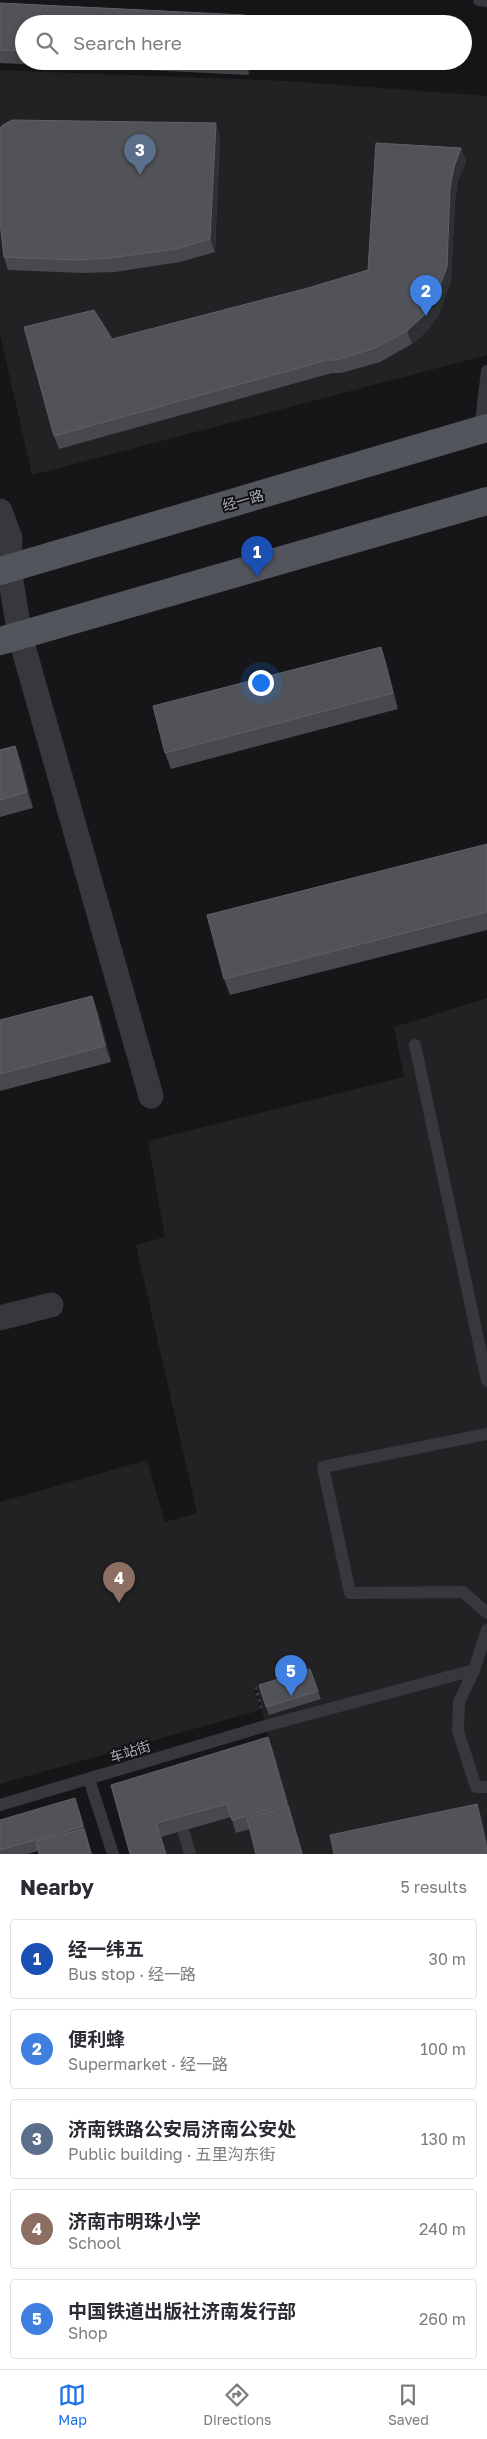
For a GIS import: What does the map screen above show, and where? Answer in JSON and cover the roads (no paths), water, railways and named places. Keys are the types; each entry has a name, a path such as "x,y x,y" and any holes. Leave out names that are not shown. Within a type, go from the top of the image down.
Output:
{"main road":[{"name":"经一路","path":"5,570 484,429"},
{"path":"10,639 487,501"}],"street":[{"path":"0,511 10,538 5,570 10,639 152,1096"},
{"path":"0,1318 51,1305"}],"lane":[{"path":"479,0 487,1"},
{"path":"484,429 487,372"},
{"path":"415,1046 487,1381"},
{"path":"487,1434 323,1467 350,1593 462,1592 487,1613"},
{"path":"487,1630 474,1670 459,1702 458,1731 476,1787 487,1787"},
{"name":"车站街","path":"0,1805 266,1725 474,1670"},
{"path":"161,1758 165,1773"},
{"path":"89,1779 113,1854"},
{"path":"184,1833 190,1854"}],"place":[{"name":"济南铁路公安局济南公安处","path":"140,175"},
{"name":"便利蜂","path":"426,316"},
{"name":"经一纬五","path":"257,577"},
{"name":"济南市明珠小学","path":"119,1603"},
{"name":"中国铁道出版社济南发行部","path":"291,1696"}]}
